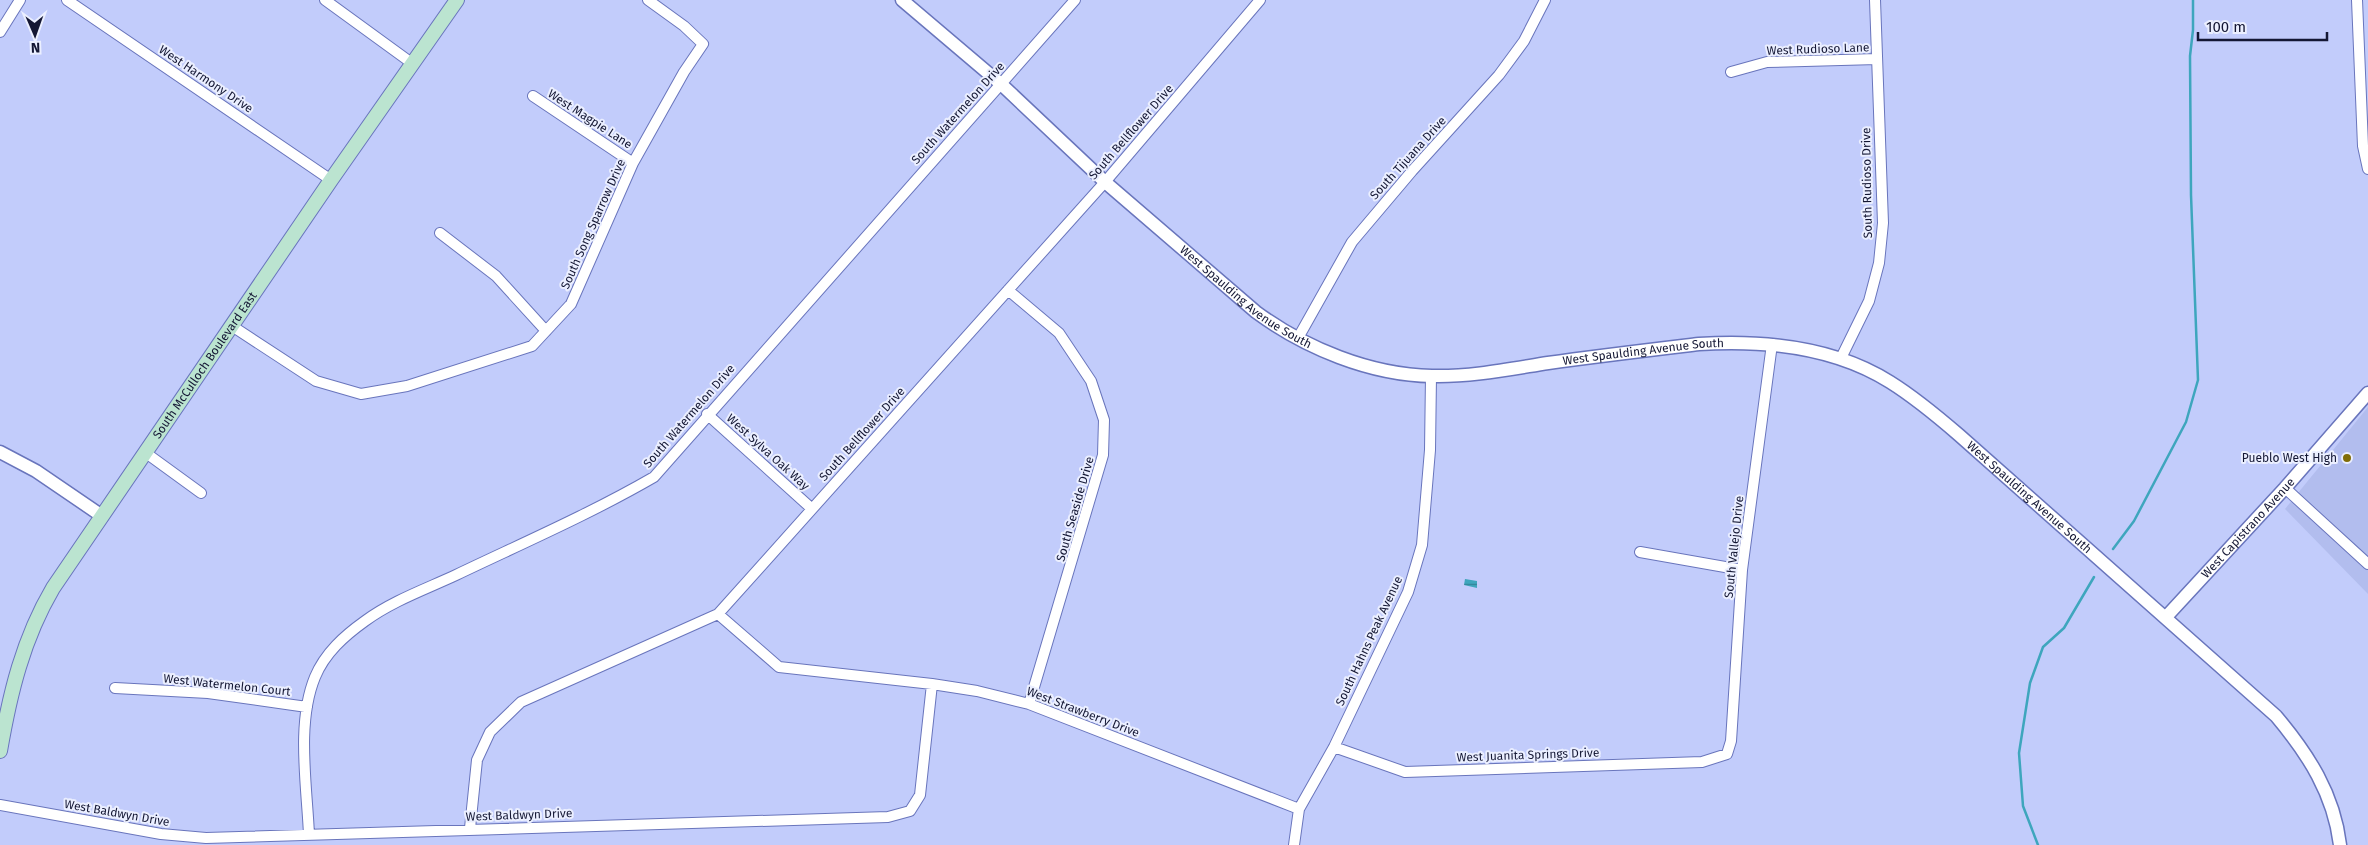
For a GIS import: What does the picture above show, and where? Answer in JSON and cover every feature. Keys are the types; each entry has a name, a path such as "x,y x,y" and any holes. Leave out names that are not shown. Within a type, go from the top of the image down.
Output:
{"main road":[{"name":"South McCulloch Boulevard East","path":"0,751 15,678 32,628 53,588 331,180 457,0"}],"street":[{"path":"0,32 20,0"},
{"name":"West Harmony Drive","path":"67,0 331,180"},
{"path":"325,0 413,64"},
{"name":"South Song Sparrow Drive","path":"232,326 316,381 361,394 407,386 532,346 571,304 633,162 684,72 703,44 684,26 648,0"},
{"name":"West Spaulding Avenue South","path":"902,0 1001,84 1105,182 1256,312 1274,326 1356,363 1388,371 1431,376 1473,374 1699,344 1736,341 1772,344 1841,358 1888,380 1920,402 2166,617 2282,723 2308,757 2320,777 2332,810 2340,845"},
{"name":"South Watermelon Drive","path":"310,835 305,735 307,706 316,676 324,660 335,646 367,619 386,608 614,500 654,477 707,414 1075,0"},
{"name":"South Bellflower Drive","path":"470,828 477,760 490,732 521,702 718,614 1105,182 1260,0"},
{"name":"South Tijuana Drive","path":"1298,338 1352,242 1412,171 1498,75 1524,41 1545,0"},
{"name":"South Rudioso Drive","path":"1841,358 1869,301 1879,262 1883,223 1875,0"},
{"path":"2357,0 2363,146 2368,169"},
{"name":"West Rudioso Lane","path":"1731,72 1767,62 1877,59"},
{"name":"West Magpie Lane","path":"533,96 633,162"},
{"path":"440,233 496,276 546,331"},
{"name":"South Seaside Drive","path":"1008,290 1059,333 1091,381 1104,420 1103,455 1029,704"},
{"name":"South Vallejo Drive","path":"1727,754 1731,741 1742,570 1772,344"},
{"name":"South Hahns Peak Avenue","path":"1294,845 1299,809 1334,747 1408,592 1422,545 1430,461 1431,376"},
{"name":"West Capistrano Avenue","path":"2166,617 2285,488 2368,393"},
{"name":"West Sylva Oak Way","path":"707,414 811,508"},
{"path":"0,452 36,471 102,516"},
{"path":"146,453 201,493"},
{"path":"2285,488 2368,564"},
{"path":"1640,552 1742,570"},
{"name":"West Strawberry Drive","path":"718,614 779,667 932,684 977,691 1029,704 1299,809"},
{"name":"West Baldwyn Drive","path":"0,805 178,836 226,838 470,828 888,817 910,811 920,795 932,684"},
{"name":"West Watermelon Court","path":"115,688 208,693 307,706"},
{"name":"West Juanita Springs Drive","path":"1334,747 1405,772 1702,762 1727,754"}],"shaded area":[{"name":"Pueblo West High","path":"2368,407 2368,594 2285,509"},
{"path":"1465,579 1477,581 1477,588 1464,585"}],"waterway":[{"path":"2113,549 2134,521 2186,422 2198,380 2191,195 2190,56 2193,30 2193,0"},
{"path":"2038,845 2023,806 2019,753 2030,683 2043,647 2064,628 2094,577"}],"place":[{"name":"Pueblo West High","path":"2347,458"}]}
